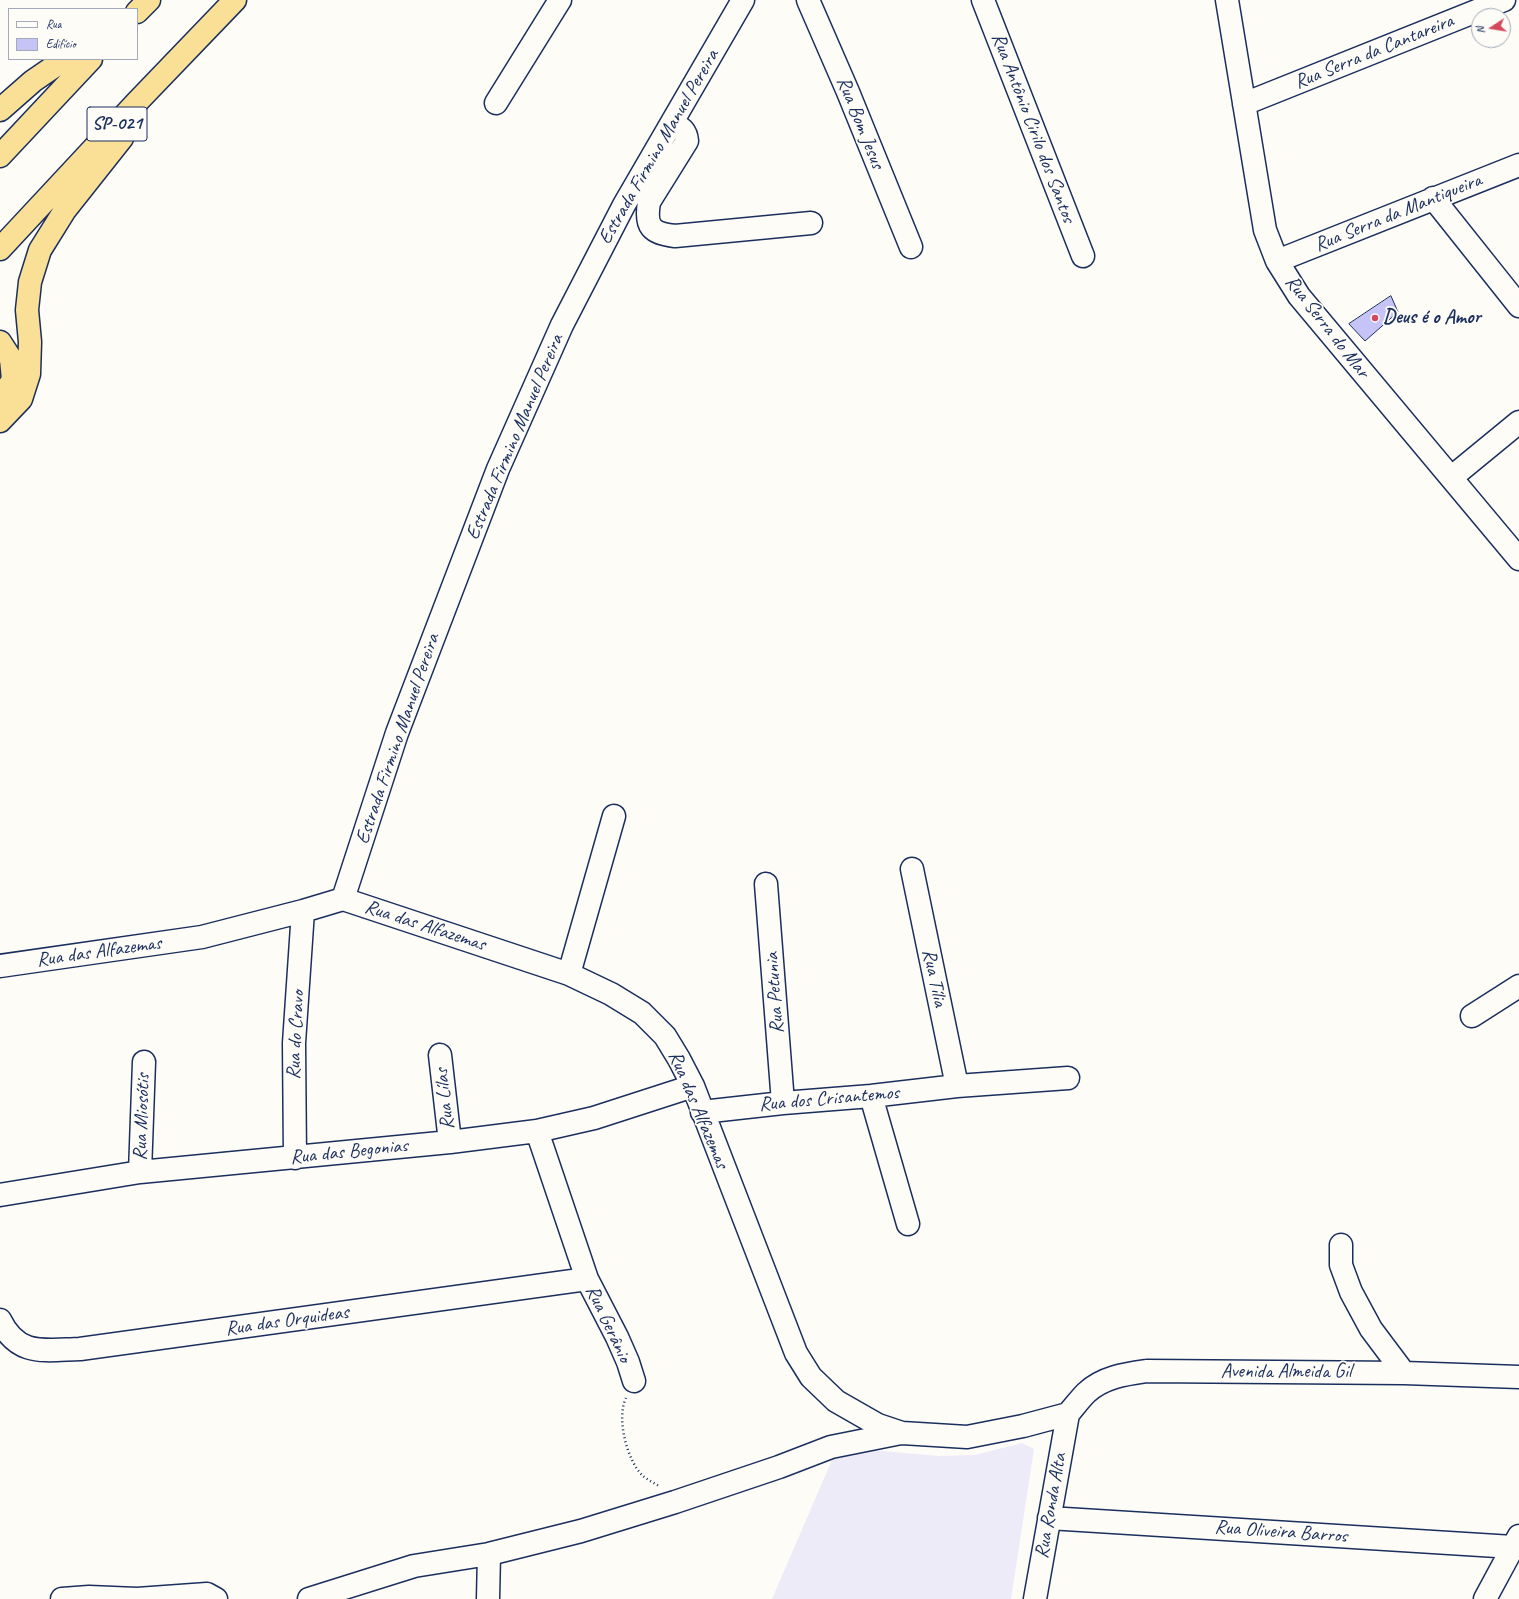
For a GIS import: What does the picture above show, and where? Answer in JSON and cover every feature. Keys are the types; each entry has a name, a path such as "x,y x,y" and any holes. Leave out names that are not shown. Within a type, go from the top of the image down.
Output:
{"highway":[{"path":"138,11 149,0"},
{"name":"SP-021","path":"0,249 137,102 235,0"},
{"path":"0,110 34,80 64,60"},
{"name":"SP-021","path":"0,156 90,60"},
{"path":"0,421 21,399 29,374 30,342 27,310 30,282 40,250 65,210 122,138 137,102"},
{"path":"0,342 11,359 13,380 0,399"}],"street":[{"path":"496,103 560,0"},
{"name":"Estrada Firmino Manuel Pereira","path":"343,899 397,732 498,469 562,325 624,204 743,0"},
{"name":"Rua Bom Jesus","path":"808,0 848,92 911,247"},
{"name":"Rua Antônio Cirilo dos Santos","path":"983,0 1083,256"},
{"name":"Rua Serra do Mar","path":"1227,0 1265,230 1277,261 1299,296 1452,477 1519,559"},
{"name":"Rua Serra da Cantareira","path":"1244,104 1504,0"},
{"path":"672,123 683,128 687,141 649,202 649,222 653,230 663,234 675,236 811,223"},
{"name":"Rua Serra da Mantiqueira","path":"1277,261 1519,165"},
{"path":"1433,198 1519,306"},
{"path":"1452,477 1519,422"},
{"path":"570,974 614,816"},
{"name":"Rua Tília","path":"912,869 956,1086"},
{"name":"Rua Petunia","path":"766,884 783,1103"},
{"name":"Rua das Alfazemas","path":"0,966 202,938 303,912 343,899 570,974 611,994 642,1013 665,1036 693,1086 796,1353 811,1377 836,1401 878,1425 902,1433 967,1437 1023,1426 1068,1414"},
{"name":"Rua do Cravo","path":"295,1158 294,1043 303,912"},
{"path":"1472,1016 1519,986"},
{"name":"Rua Lílas","path":"440,1055 450,1142"},
{"name":"Rua Miosótis","path":"140,1172 144,1062"},
{"name":"Rua dos Crisantemos","path":"702,1112 783,1103 871,1096 956,1086 1068,1078"},
{"name":"Rua das Begonias","path":"0,1194 140,1172 450,1142 537,1131 594,1118 693,1086"},
{"path":"871,1096 908,1224"},
{"name":"Rua Gerânio","path":"537,1131 587,1279 620,1343 634,1381"},
{"path":"1341,1245 1341,1265 1352,1292 1371,1329 1404,1373"},
{"name":"Rua das Orquideas","path":"0,1320 6,1332 20,1346 40,1350 80,1349 587,1279"},
{"name":"Avenida Almeida Gil","path":"1068,1414 1086,1392 1100,1383 1119,1376 1147,1371 1404,1373 1519,1377"},
{"name":"Rua Ronda Alta","path":"1035,1599 1068,1414"},
{"path":"309,1599 414,1566 489,1554 581,1531 675,1502 779,1467 831,1447 902,1433"},
{"name":"Rua Oliveira Barros","path":"1049,1518 1516,1542"},
{"path":"1485,1599 1516,1542"},
{"path":"488,1599 489,1554"},
{"path":"62,1599 89,1597 137,1599 207,1594 216,1599"}],"path":[{"name":"Rua Gerânio","path":"634,1381 622,1405 622,1422 632,1461 644,1477 660,1486 675,1502"}],"shaded area":[{"path":"1022,1443 1034,1449 1011,1599 772,1599 835,1453 870,1450 939,1456 975,1455"}],"building":[{"name":"Deus é o Amor","path":"1391,296 1398,312 1365,341 1349,324"}],"place":[{"name":"Deus é o Amor","path":"1375,318"}]}
